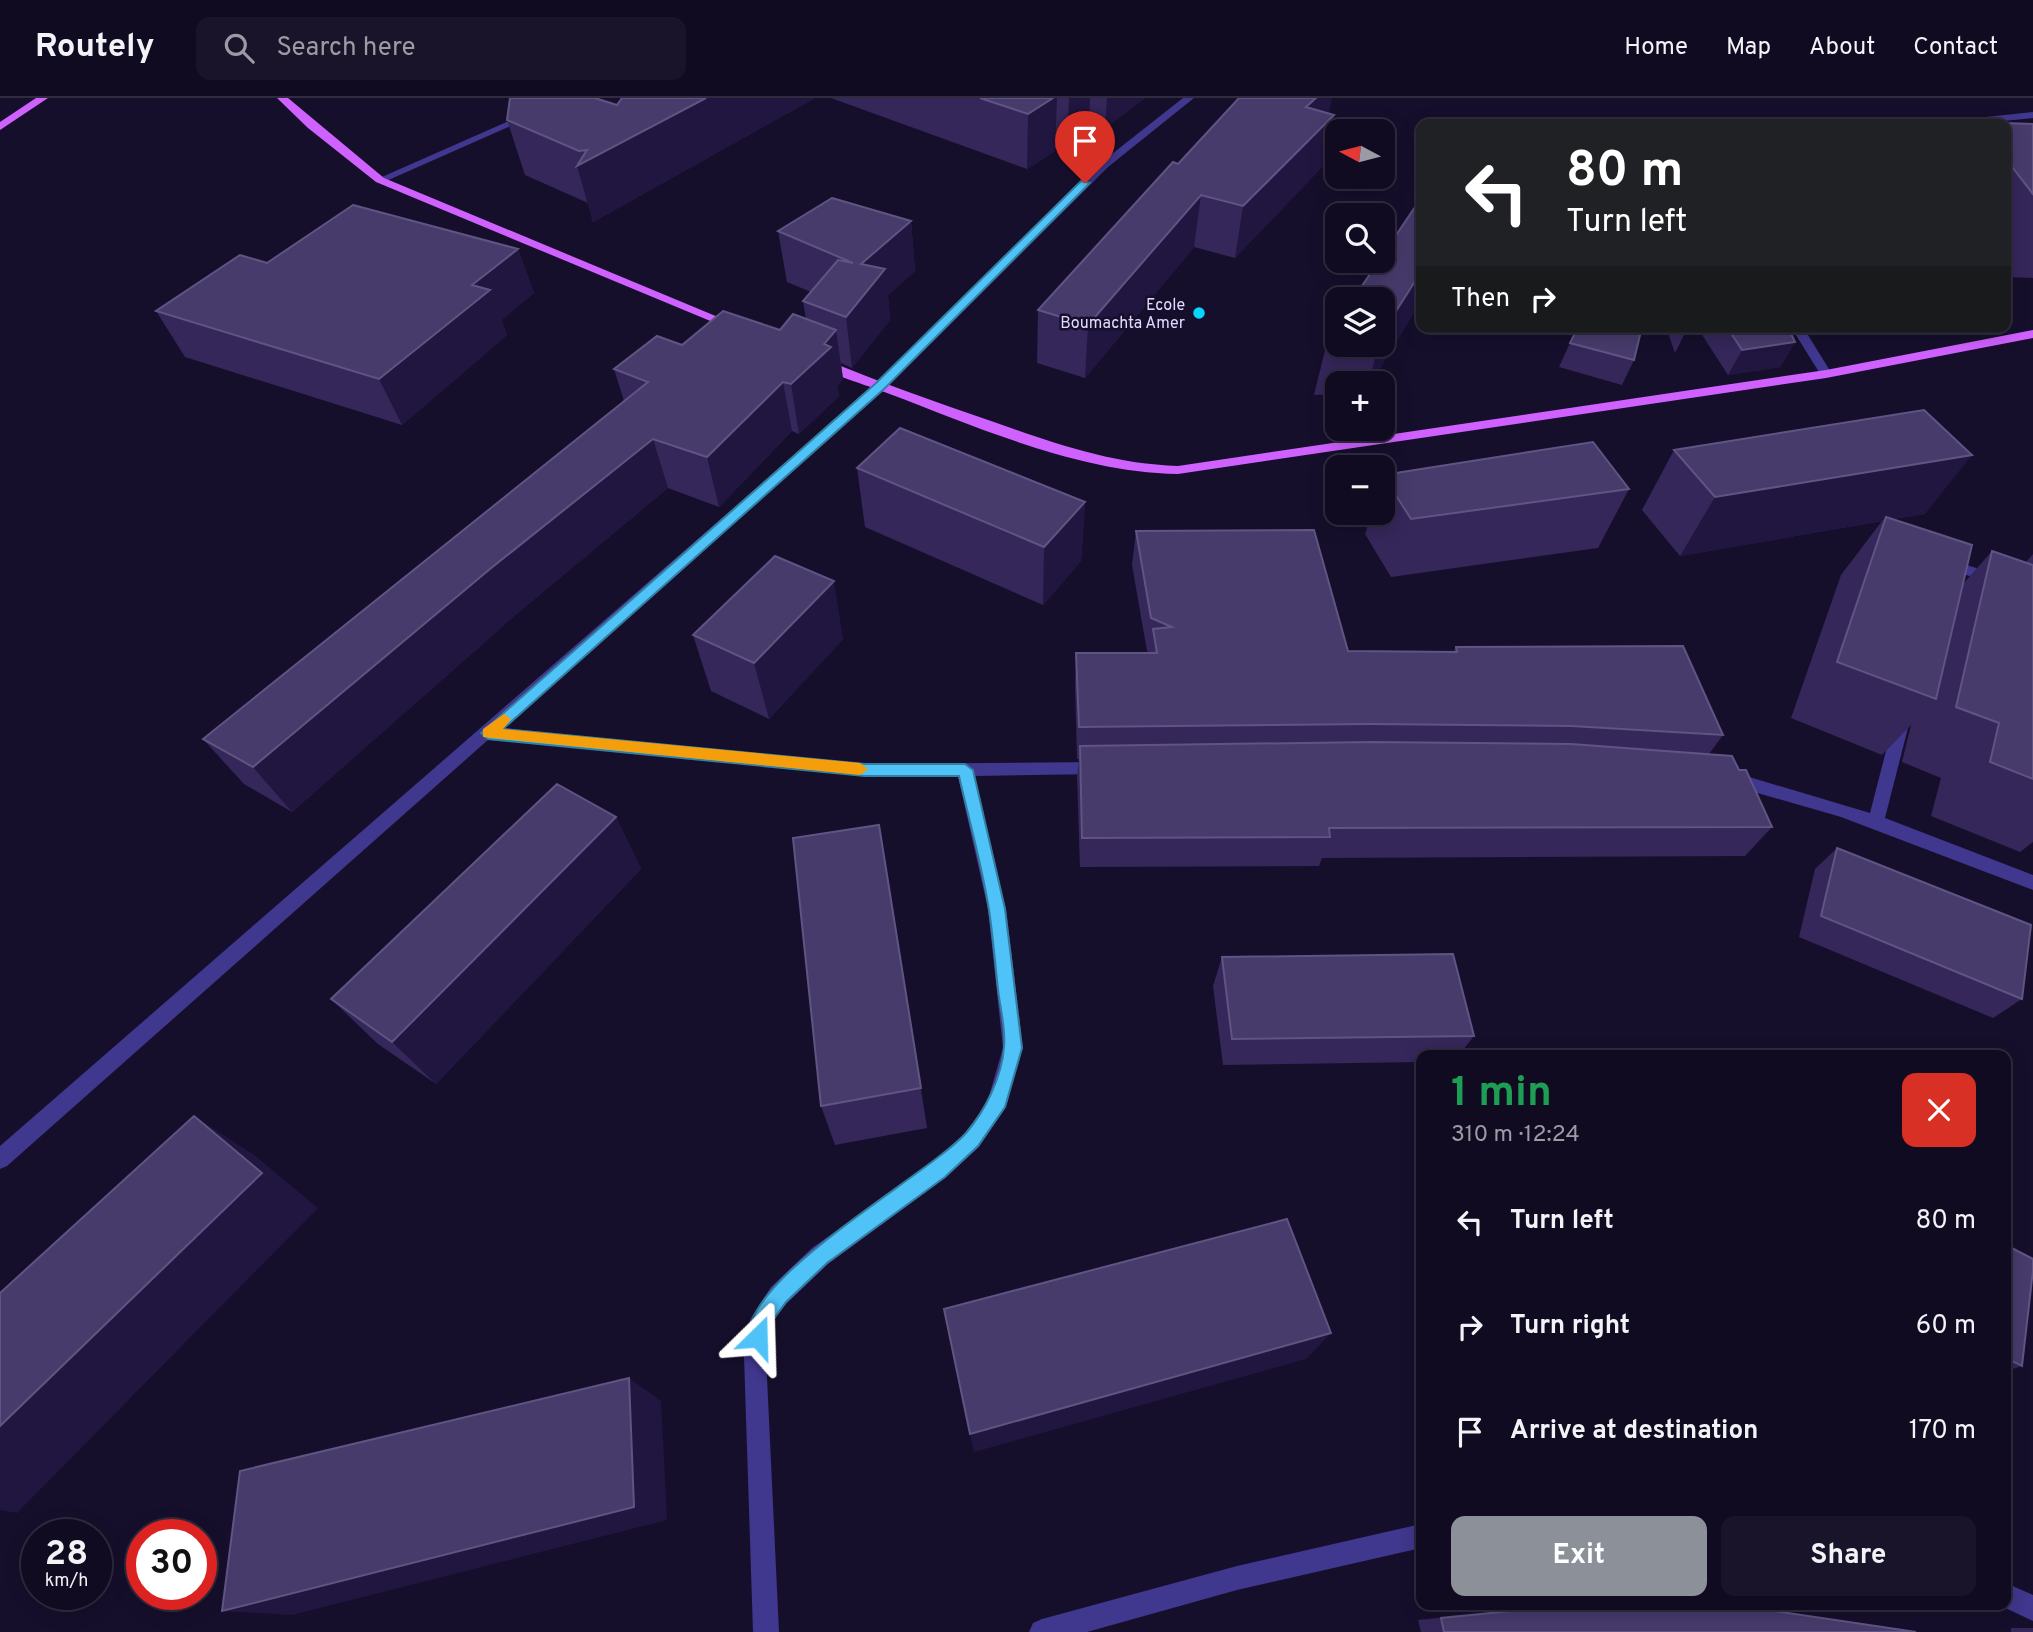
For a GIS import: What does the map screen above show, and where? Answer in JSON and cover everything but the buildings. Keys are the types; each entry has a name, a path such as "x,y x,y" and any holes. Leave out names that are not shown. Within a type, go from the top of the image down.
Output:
{"main road":[{"path":"0,127 43,98"},
{"path":"282,98 312,126 380,180 751,334"},
{"path":"803,355 880,387 1101,464 1140,470 1178,470 1826,374 2033,334"}],"street":[{"path":"380,180 569,98"},
{"path":"0,1159 880,387 1104,165 1189,98"},
{"path":"1991,119 2033,114"},
{"path":"1020,129 1104,165"},
{"path":"1801,333 1826,374"},
{"path":"1936,583 1939,573 1953,566 2033,590"},
{"path":"1876,821 1906,702"},
{"path":"488,733 865,770 1114,768"},
{"path":"766,1632 755,1356 761,1319 779,1295 820,1256 938,1171 972,1140 996,1107 1013,1048 997,909 965,770"},
{"path":"1716,777 1781,790 1876,821 2033,883"},
{"path":"1042,1632 1237,1578 1416,1537"},
{"path":"2011,1597 2033,1608"}],"slow traffic":[{"path":"504,719 488,733 860,769"}],"place":[{"name":"Ecole Boumachta Amer","path":"1199,313"}],"route":[{"path":"758,1337 761,1319 779,1295 820,1256 938,1171 972,1140 996,1107 1013,1048 997,909 965,770 865,770 488,733 880,387 1085,183"}]}
